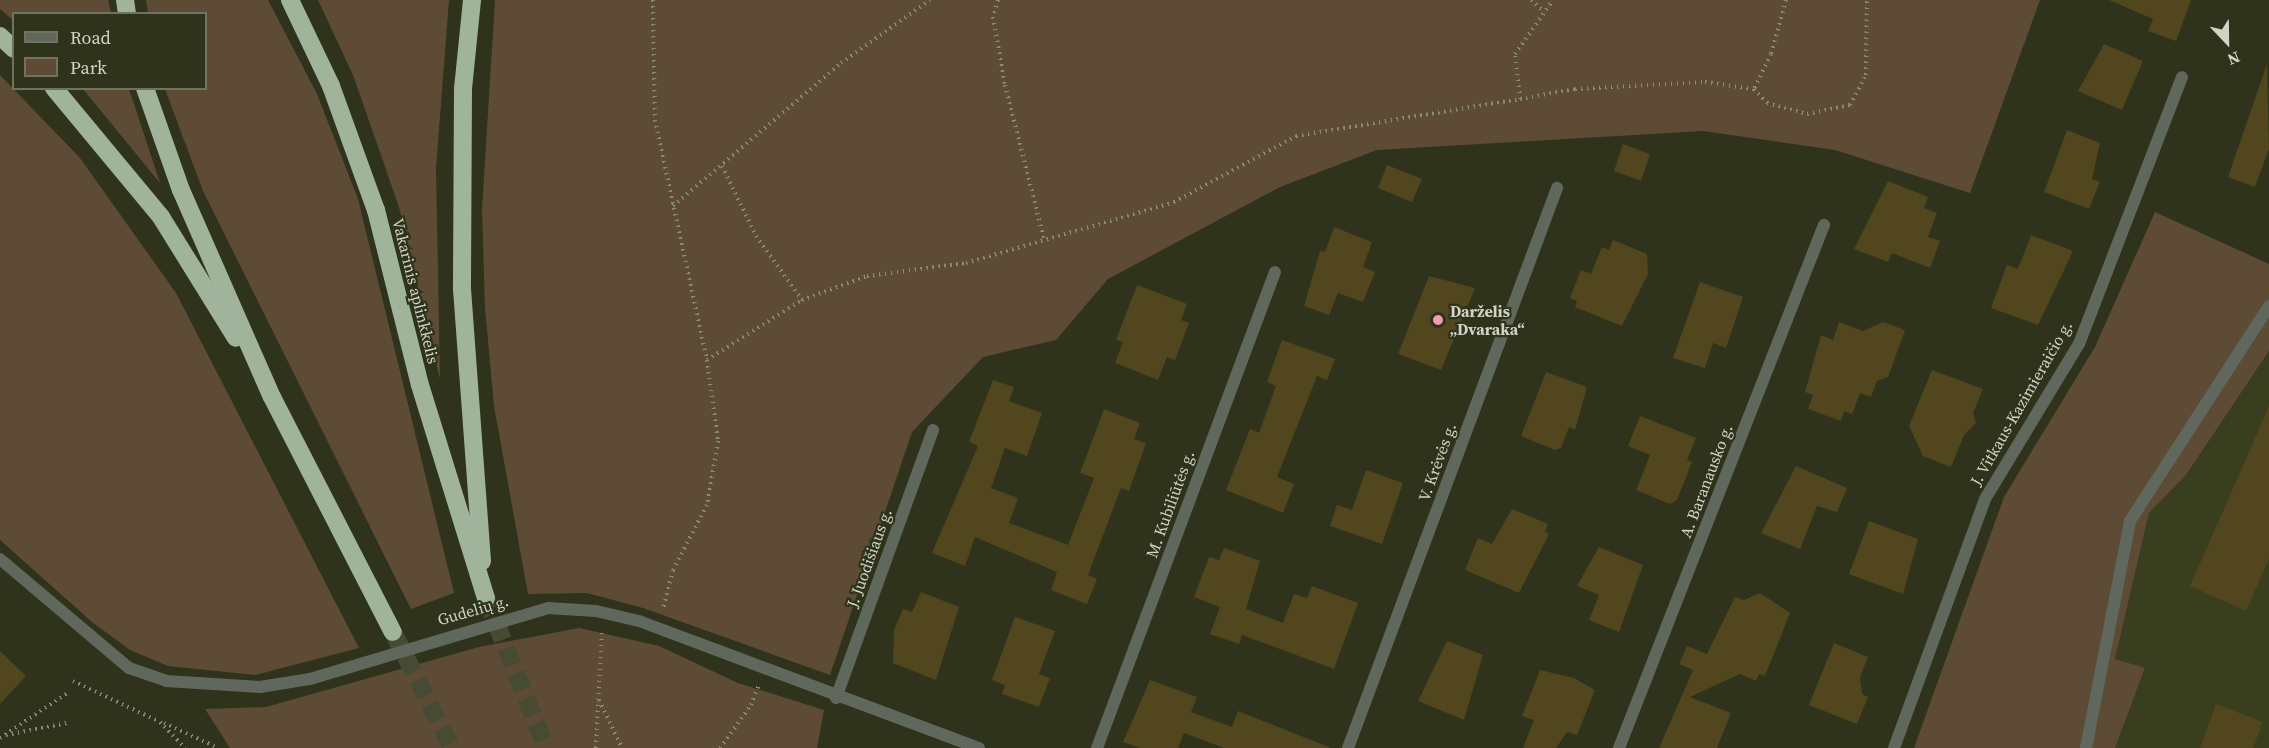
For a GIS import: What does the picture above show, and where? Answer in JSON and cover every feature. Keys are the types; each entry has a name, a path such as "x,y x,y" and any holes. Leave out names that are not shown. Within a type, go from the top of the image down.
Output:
{"highway":[{"name":"Vakarinis aplinkkelis","path":"291,0 331,86 376,210 420,385 486,598 462,289 463,89 472,0"},
{"path":"0,36 12,47"},
{"path":"56,90 161,217 272,397"},
{"path":"146,90 181,190 272,397 393,632"}],"street":[{"name":"J. Vitkaus-Kazimieraičio g.","path":"1894,748 1985,499 2079,344 2182,77"},
{"name":"V. Krėvės g.","path":"1348,748 1557,188"},
{"name":"A. Baranausko g.","path":"1619,748 1824,225"},
{"name":"M. Kubiliūtės g.","path":"1097,748 1275,272"},
{"path":"2086,748 2130,521 2179,452 2269,306"},
{"name":"J. Juodišiaus g.","path":"836,698 933,430"},
{"name":"Gudelių g.","path":"0,559 129,668 204,687 260,687 310,679 548,608 603,612 658,627 836,698 979,748"}],"path":[{"path":"653,0 655,120 716,406 716,471 707,505 673,570 658,627"},
{"path":"673,206 841,63 930,0"},
{"path":"998,0 993,17 1005,85 1044,239"},
{"path":"1531,0 1545,12"},
{"path":"1520,99 1515,54 1553,0"},
{"path":"1754,89 1771,54 1786,0"},
{"path":"707,360 802,300 867,276 966,263 1174,202 1296,136 1575,89 1705,82 1754,89 1767,104 1807,114 1850,105 1866,75 1867,0"},
{"path":"722,166 756,236 802,300"},
{"path":"596,748 603,612"},
{"path":"720,748 751,705 764,669"},
{"path":"73,681 218,748"},
{"path":"2,737 69,692"},
{"path":"599,699 622,748"},
{"path":"160,722 185,748"},
{"path":"2,737 66,723"}],"shaded area":[{"path":"2269,351 2269,748 2115,748 2145,669 2115,659 2149,513 2186,475"}],"green space":[{"path":"0,0 108,0 111,12 12,12 12,19 0,9"},
{"path":"146,0 268,0 317,94 358,199 454,593 411,609 203,191 165,90 207,90 207,12 148,12"},
{"path":"318,0 449,0 436,168 440,379 399,207 353,75"},
{"path":"495,0 2040,0 1970,193 1835,150 1703,131 1377,150 1280,187 1108,279 1056,340 983,357 912,432 830,675 643,608 587,593 528,594 494,406 485,308 482,209"},
{"path":"0,75 80,158 176,293 359,648 255,675 168,666 130,650 92,622 0,540"},
{"path":"84,90 129,90 160,183"},
{"path":"2155,212 2269,264 2269,351 2186,475 2149,513 2115,659 2145,668 2115,748 1914,748 2004,497 2095,347"},
{"path":"579,628 659,646 738,683 824,710 817,748 230,748 205,709 266,707 479,647"}],"building":[{"path":"2109,0 2191,0 2176,41 2148,31 2153,19"},
{"path":"2104,44 2143,61 2122,110 2078,91"},
{"path":"2267,64 2269,149 2255,187 2228,177"},
{"path":"2067,130 2100,143 2092,179 2100,182 2089,209 2044,192"},
{"path":"1623,144 1650,154 1641,181 1614,171"},
{"path":"1387,165 1422,179 1412,202 1378,188"},
{"path":"1888,181 1928,197 1924,208 1937,213 1928,237 1940,241 1930,268 1892,253 1888,262 1854,249"},
{"path":"1334,227 1372,242 1363,267 1375,272 1363,302 1338,293 1329,315 1304,306 1320,251 1325,252"},
{"path":"2031,235 2073,251 2038,325 1991,308 2007,265 2018,269"},
{"path":"1613,240 1647,254 1648,274 1622,326 1575,307 1577,301 1570,298 1581,270 1591,274 1602,247 1609,250"},
{"name":"Darželis „Dvaraka“","path":"1429,276 1475,288 1441,370 1398,354"},
{"path":"1700,282 1743,297 1726,348 1713,343 1705,368 1673,358"},
{"path":"1137,285 1187,304 1181,320 1189,323 1175,360 1167,357 1158,380 1115,363 1123,342 1116,340"},
{"path":"1839,322 1863,331 1883,322 1905,330 1888,377 1877,381 1871,397 1860,393 1852,414 1844,411 1841,421 1808,409 1813,395 1805,392 1821,335 1833,340"},
{"path":"1282,340 1335,359 1327,380 1317,376 1277,477 1294,484 1283,513 1226,490 1250,429 1259,433 1276,386 1267,382"},
{"path":"1932,370 1983,389 1973,413 1976,423 1964,435 1951,467 1923,456 1909,426"},
{"path":"1546,372 1587,387 1575,430 1569,427 1561,448 1555,450 1521,436"},
{"path":"993,380 1014,387 1009,401 1042,413 1027,456 1005,448 991,488 1018,498 1009,523 1068,545 1094,478 1080,473 1104,409 1140,423 1134,439 1146,443 1129,491 1121,488 1088,575 1097,579 1087,604 1051,590 1057,572 975,537 965,566 932,553 978,446 969,442"},
{"path":"2269,406 2269,559 2246,611 2190,586"},
{"path":"1640,416 1696,438 1687,460 1692,462 1677,500 1670,504 1636,490 1650,455 1628,446"},
{"path":"1796,466 1847,488 1837,512 1817,506 1800,549 1761,533"},
{"path":"1366,470 1403,483 1382,544 1330,526 1337,505 1352,510"},
{"path":"1512,509 1548,524 1545,532 1549,534 1519,593 1465,570 1478,538 1492,544"},
{"path":"1869,521 1918,539 1903,594 1849,574"},
{"path":"1599,547 1643,565 1619,632 1589,620 1599,595 1577,586"},
{"path":"1224,548 1260,561 1246,609 1283,623 1294,594 1307,598 1312,586 1358,603 1334,669 1242,635 1239,644 1210,634 1220,607 1194,597 1209,557 1219,560"},
{"path":"921,592 959,607 936,680 893,663 894,630 903,609 912,612"},
{"path":"1760,593 1790,613 1765,676 1759,674 1756,681 1740,674 1690,697 1731,713 1717,748 1659,748 1693,670 1679,664 1687,646 1707,654 1735,597 1744,600"},
{"path":"1015,617 1055,631 1039,674 1050,678 1039,707 1002,694 1005,685 992,680"},
{"path":"1447,641 1483,655 1464,720 1418,701"},
{"path":"1834,643 1868,657 1860,677 1862,694 1868,697 1857,724 1809,705"},
{"path":"0,651 26,676 0,704"},
{"path":"1540,670 1574,678 1595,690 1577,735 1567,732 1556,748 1523,748 1534,720 1522,716"},
{"path":"1150,680 1197,697 1191,712 1232,727 1238,711 1331,748 1224,748 1184,733 1178,748 1140,748 1123,742"},
{"path":"2216,704 2263,722 2253,748 2200,748"}],"tunnel":[{"path":"486,598 546,748"},
{"path":"393,632 452,748"}],"place":[{"name":"Darželis „Dvaraka“","path":"1438,320"}]}
